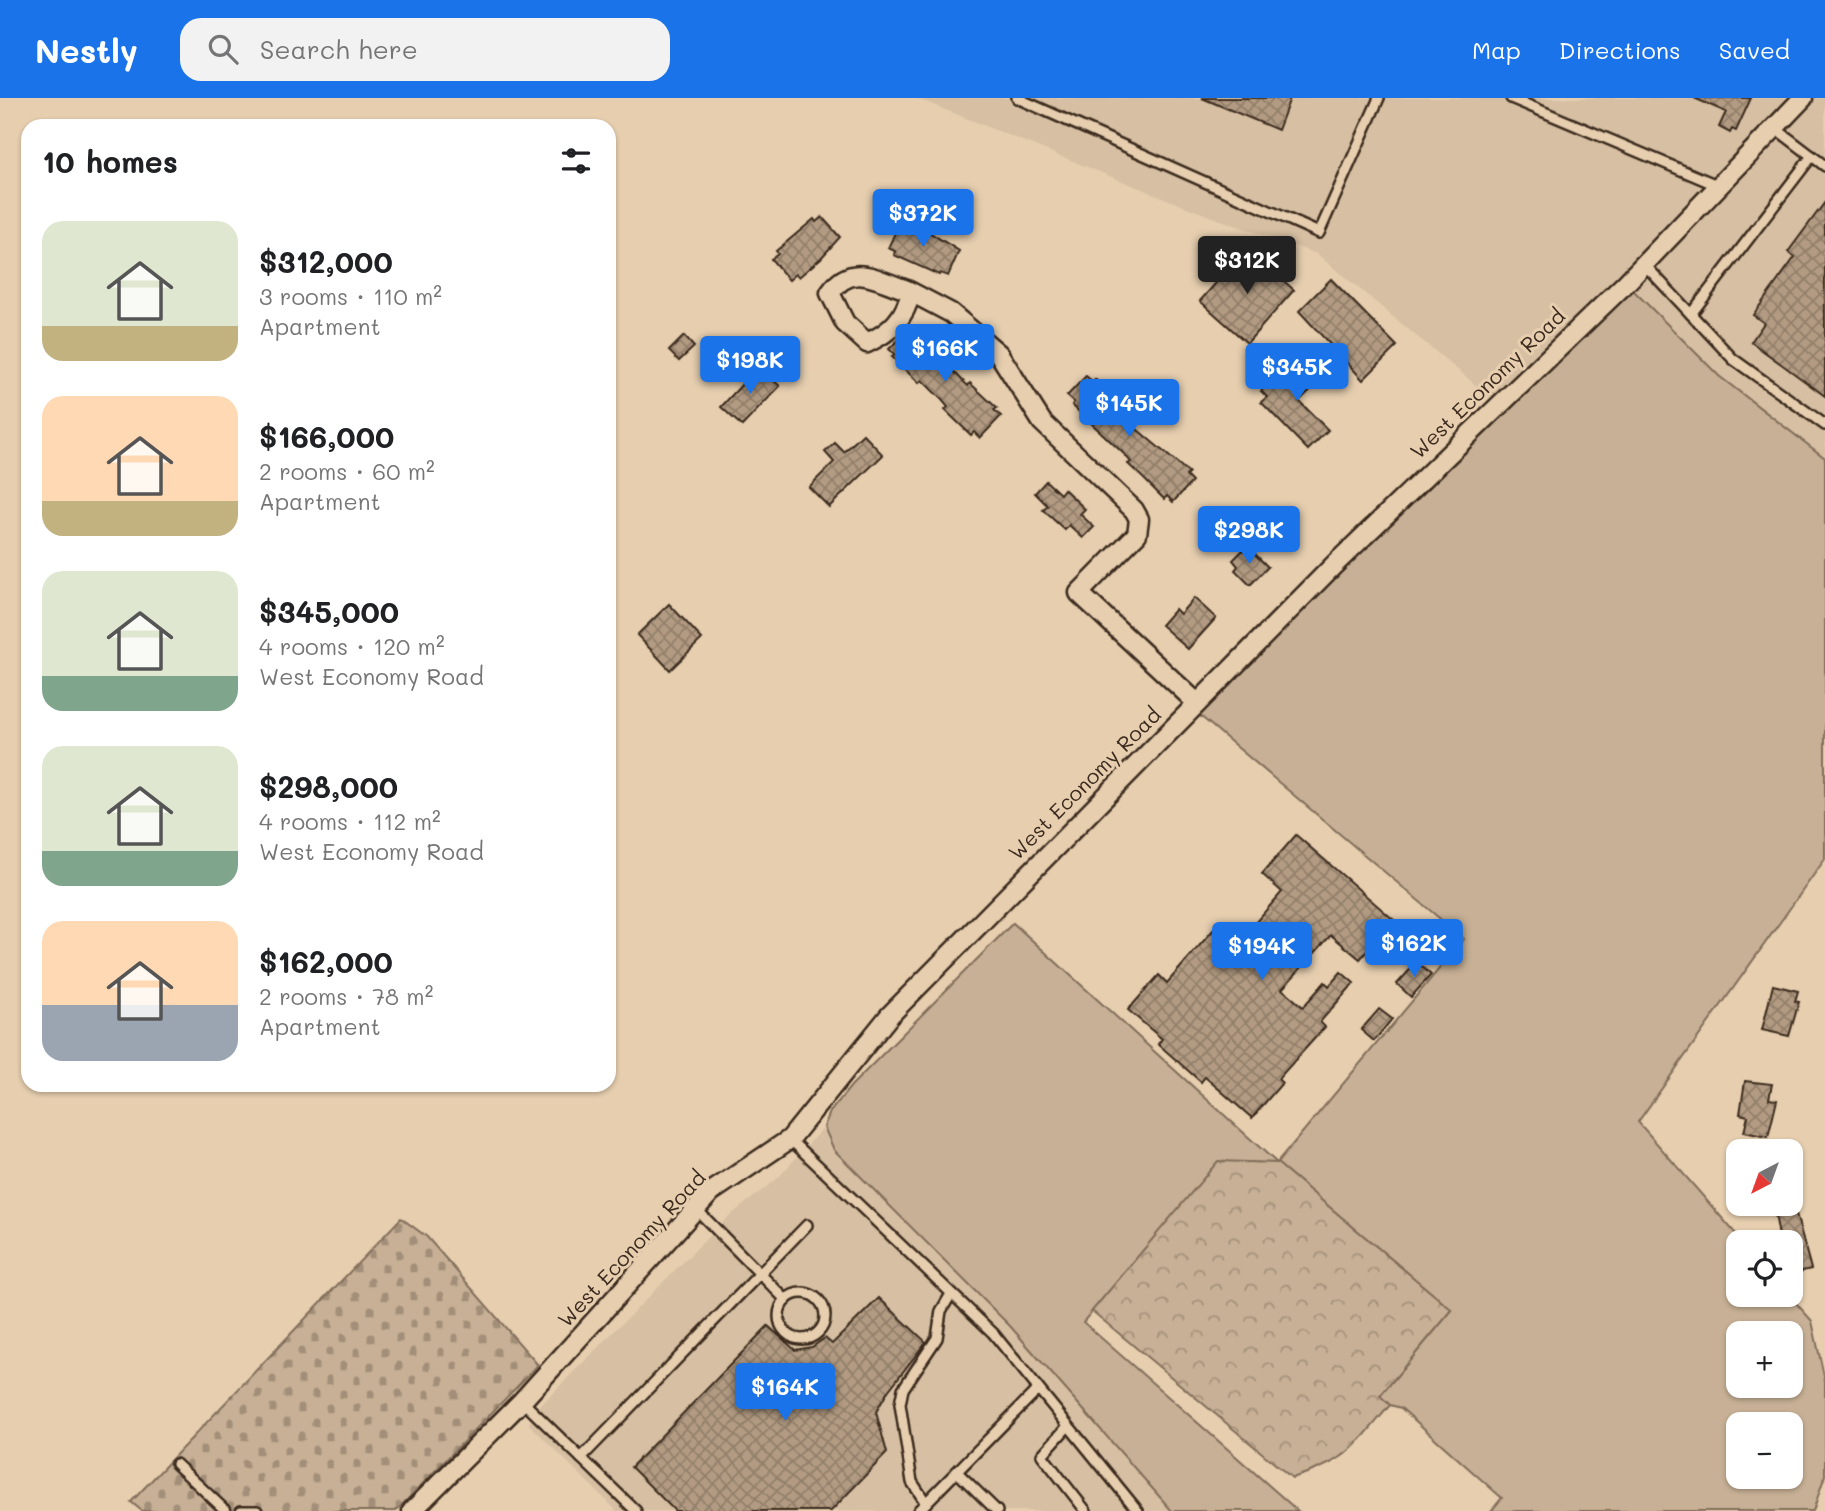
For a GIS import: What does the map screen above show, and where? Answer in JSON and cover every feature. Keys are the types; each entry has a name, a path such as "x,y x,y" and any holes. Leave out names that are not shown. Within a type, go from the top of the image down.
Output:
{"street":[{"name":"West Economy Road","path":"412,1511 522,1401 711,1192 790,1139 890,1014 1334,565 1644,264 1803,98"},
{"path":"911,292 906,313 883,336 867,343 845,323 830,293 839,279 855,273 911,292 951,313 999,354 1042,422 1134,510 1139,519 1137,534 1079,593 1197,703"}],"lane":[{"path":"1017,98 1319,233 1379,98"},
{"path":"1511,98 1718,186"},
{"path":"1774,128 1825,166"},
{"path":"1691,314 1812,156"},
{"path":"1644,264 1733,359 1825,425"},
{"path":"790,1139 993,1333 1138,1511"},
{"path":"696,1209 786,1300"},
{"path":"581,1458 807,1225"},
{"path":"806,1293 819,1301 823,1307 824,1322 816,1335 801,1339 787,1334 779,1313 786,1300 806,1293"},
{"path":"926,1503 912,1482 900,1404 903,1389 937,1338 942,1311 951,1294"},
{"path":"918,1511 1038,1389"},
{"path":"522,1401 636,1511"},
{"path":"1068,1426 1042,1455 1086,1511"},
{"path":"176,1464 226,1511"},
{"path":"957,1472 997,1511"},
{"path":"241,1511 257,1511"}],"shaded area":[{"path":"916,98 1825,98 1825,458 1719,376 1626,283 1499,404 1317,254 1204,214"},
{"path":"824,1127 834,1150 1010,1326 1172,1511 617,1511 529,1424 534,1412 728,1217 777,1179"}],"green space":[{"path":"1626,283 1719,376 1825,458 1825,859 1638,1122 1732,1230 1726,1230 1726,1307 1800,1307 1812,1321 1825,1381 1825,1475 1813,1511 1491,1511 1502,1498 1401,1408 1390,1405 1380,1396 1452,1310 1277,1163 1464,939 1192,709"},
{"path":"1013,923 1277,1163 1218,1162 1083,1322 1298,1511 1172,1511 1010,1326 834,1150 824,1127 830,1112 851,1086"},
{"path":"1218,1161 1277,1163 1452,1310 1380,1396 1390,1405 1358,1443 1338,1459 1292,1478 1092,1311"},
{"path":"401,1218 427,1237 538,1365 396,1511 142,1511 131,1502"}],"building":[{"path":"1202,98 1290,98 1278,130"},
{"path":"1694,98 1751,98 1736,131 1732,129 1730,133 1719,127 1726,112"},
{"path":"1825,202 1825,396 1751,342 1764,323 1753,315 1795,257 1788,252"},
{"path":"822,217 840,237 799,277 796,274 789,280 771,259 778,254 776,251 814,219 816,222"},
{"path":"900,222 927,231 959,251 948,276 939,275 894,255 895,251 888,248"},
{"path":"1247,248 1294,290 1247,343 1200,301"},
{"path":"1331,279 1397,346 1363,380 1299,311"},
{"path":"909,329 914,335 917,333 968,386 970,383 997,408 994,410 1001,416 980,438 974,432 971,435 945,410 948,407 922,380 919,383 892,357 895,355 889,349"},
{"path":"684,336 694,347 679,361 669,351"},
{"path":"1309,356 1327,374 1299,401 1328,430 1308,450 1261,402 1267,397 1261,391 1270,382 1275,388"},
{"path":"758,367 780,386 742,426 721,407"},
{"path":"1086,376 1093,382 1095,379 1131,413 1129,416 1135,422 1132,425 1189,473 1186,476 1192,482 1173,502 1167,496 1164,499 1128,464 1131,462 1125,455 1072,405 1074,402 1067,396"},
{"path":"863,434 883,455 829,507 809,487 834,462 825,452 835,443 844,452"},
{"path":"1046,481 1060,494 1064,489 1085,509 1080,514 1094,527 1083,538 1069,525 1065,530 1043,510 1048,506 1035,493"},
{"path":"1247,546 1268,567 1250,585 1235,570 1238,566 1233,560"},
{"path":"1194,598 1216,618 1188,649 1161,625 1175,609 1180,614"},
{"path":"669,604 702,639 670,670 637,635"},
{"path":"1296,835 1394,920 1360,959 1331,935 1282,989 1303,1007 1325,982 1329,986 1341,972 1354,983 1320,1022 1325,1027 1278,1079 1282,1083 1252,1118 1205,1077 1201,1082 1158,1044 1162,1039 1128,1010 1159,975 1167,983 1214,929 1234,947 1282,892 1262,874"},
{"path":"1417,962 1431,975 1411,997 1397,984"},
{"path":"1773,985 1798,991 1795,1001 1799,1002 1789,1036 1762,1030"},
{"path":"1379,1009 1392,1019 1374,1041 1361,1030"},
{"path":"1745,1081 1772,1084 1769,1099 1777,1100 1768,1137 1744,1132 1748,1116 1740,1114"},
{"path":"1775,1216 1797,1216 1800,1230 1778,1230"},
{"path":"1803,1240 1811,1269 1803,1271"},
{"path":"879,1298 926,1342 888,1391 876,1412 887,1453 831,1511 675,1511 631,1467 768,1326 795,1350 812,1347 825,1338 832,1344"}]}
